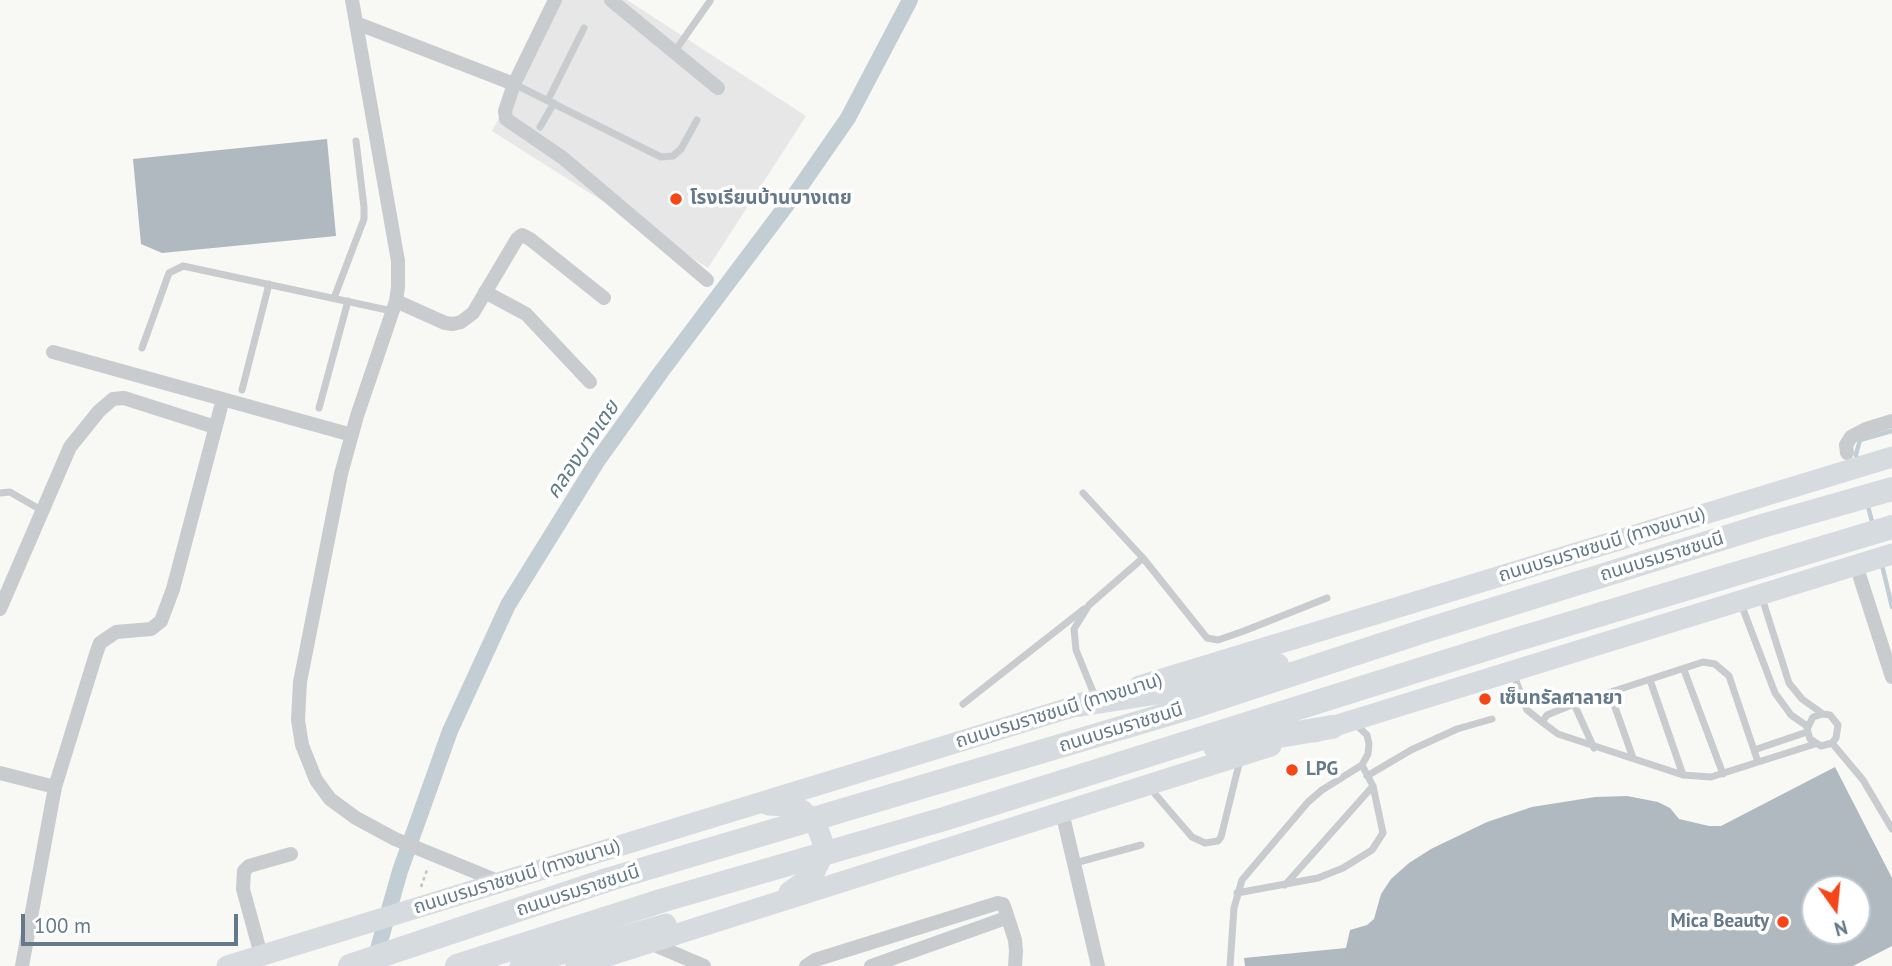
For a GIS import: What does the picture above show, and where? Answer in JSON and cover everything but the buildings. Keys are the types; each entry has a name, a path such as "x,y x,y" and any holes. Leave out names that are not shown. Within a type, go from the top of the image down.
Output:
{"highway":[{"name":"ถนนบรมราชชนนี","path":"350,966 607,880 1192,707 1376,646 1762,526 1889,490"},
{"name":"ถนนบรมราชชนนี","path":"457,966 664,900 944,819 1504,643 1892,527"},
{"path":"1087,702 1160,692 1234,673 1376,646"},
{"path":"1129,761 1341,724"}],"main road":[{"name":"ถนนบรมราชชนนี (ทางขนาน)","path":"227,966 266,961 364,923 1087,702 1844,462 1885,459"},
{"path":"576,966 615,960 650,943 1062,812 1892,554"},
{"path":"266,961 316,952 609,862 764,806 789,806 802,810 821,833 823,843 820,861 813,875 789,892 629,933 520,966"}],"street":[{"path":"352,0 398,261 394,306 341,474 300,682 299,720 307,762 330,799 356,818 395,839 500,882"},
{"path":"555,0 514,84 505,111 506,119 563,158 707,280"},
{"path":"617,2 718,88"},
{"path":"356,23 514,84"},
{"path":"394,306 453,324 461,322 473,313 517,239 522,236 530,239 604,298"},
{"path":"485,292 526,314 590,382"},
{"path":"53,352 352,435"},
{"path":"0,609 70,447 99,411 113,399 124,398 215,427"},
{"path":"22,966 55,787 100,643 116,632 150,629 161,621 173,589 223,399"},
{"path":"1844,462 1846,445 1851,437 1892,421"},
{"path":"1860,564 1892,677"},
{"path":"0,772 55,787"},
{"path":"1062,812 1098,966"},
{"path":"266,961 243,889 243,871 249,866 291,854"},
{"path":"806,966 815,960 998,903 1003,904 1016,951 1015,966"},
{"path":"871,966 1006,918"},
{"path":"908,931 913,951"},
{"path":"650,943 704,966"}],"lane":[{"path":"675,51 710,1"},
{"path":"540,127 584,28"},
{"path":"514,84 667,158 681,149 697,120"},
{"path":"334,298 364,219 365,206 356,141"},
{"path":"142,348 169,273 183,266 348,301 394,306"},
{"path":"242,390 269,284"},
{"path":"319,408 348,301"},
{"path":"0,494 10,492 41,510"},
{"path":"1083,493 1143,558 1207,638 1218,640 1327,598"},
{"path":"963,704 1093,602 1143,558"},
{"path":"1512,670 1527,709 1558,734 1683,775 1711,777 1815,744 1821,746 1832,743 1839,732 1838,725 1835,719 1802,699 1789,683 1760,594"},
{"path":"1739,600 1775,694 1791,715 1807,729 1815,744"},
{"path":"1087,702 1074,629 1093,602"},
{"path":"1542,722 1547,715 1574,704 1703,663 1715,664 1729,676 1758,762"},
{"path":"1684,670 1723,774"},
{"path":"1650,680 1683,775"},
{"path":"1610,693 1633,758"},
{"path":"1574,704 1594,748"},
{"path":"1754,750 1807,729 1813,717 1823,714"},
{"path":"1367,776 1411,750 1457,729 1492,719"},
{"path":"1230,966 1237,893 1242,880 1308,802 1362,765 1368,754 1367,735 1362,727 1341,724"},
{"path":"1832,743 1863,780 1892,829"},
{"path":"1147,785 1192,837 1205,843 1217,841 1221,837 1241,756"},
{"path":"1237,893 1285,886 1343,869 1372,850 1383,833 1373,786 1362,765"},
{"path":"1285,886 1373,786"},
{"path":"1074,863 1141,845"}],"shaded area":[{"name":"โรงเรียนบ้านบางเตย","path":"560,0 627,0 806,116 708,268 492,131"}],"waterway":[{"name":"คลองบางเตย","path":"374,963 400,871 450,731 508,605 598,460 798,190 848,118 910,0"},
{"path":"1857,461 1860,440 1892,431"},
{"path":"1867,503 1873,525"},
{"path":"1882,565 1892,607"}],"place":[{"name":"โรงเรียนบ้านบางเตย","path":"676,199"},
{"name":"เซ็นทรัลศาลายา","path":"1485,699"},
{"name":"LPG","path":"1292,770"},
{"name":"Mica Beauty","path":"1783,922"}]}
